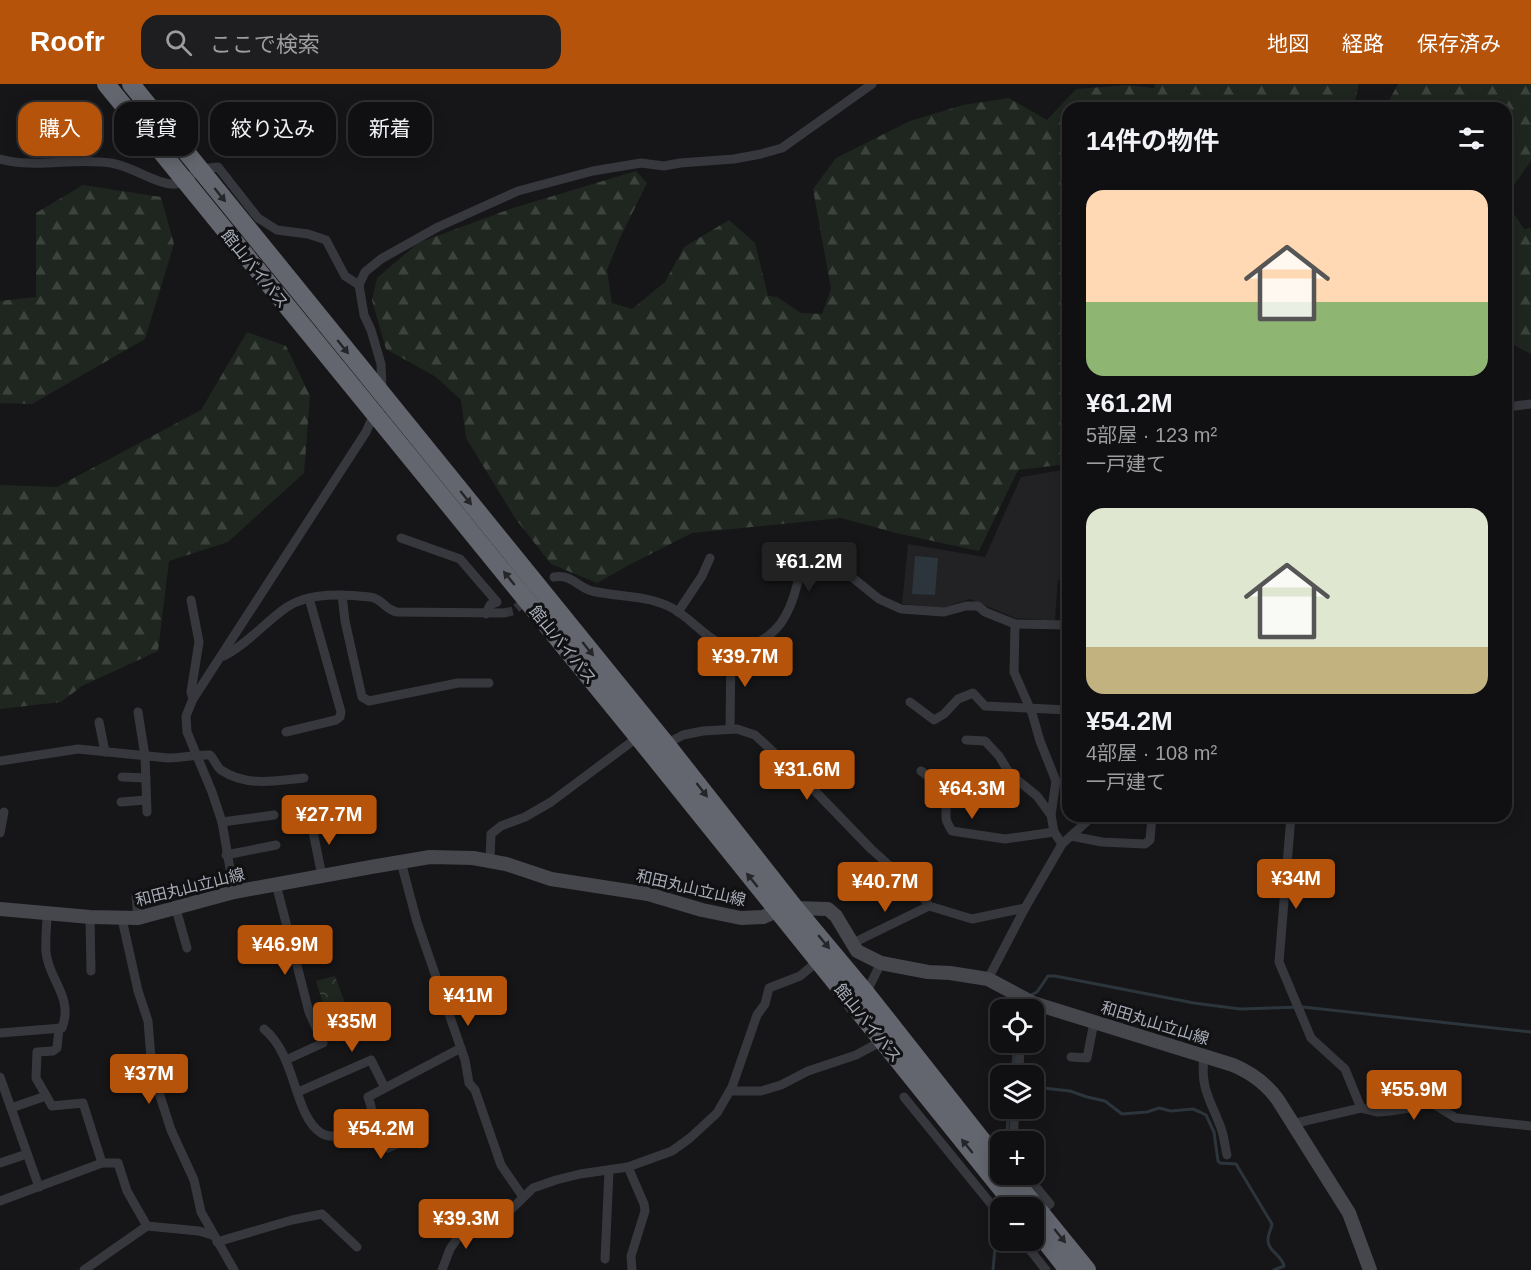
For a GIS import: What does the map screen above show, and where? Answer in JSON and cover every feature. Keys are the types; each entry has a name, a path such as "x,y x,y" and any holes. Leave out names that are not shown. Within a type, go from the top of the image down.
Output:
{"highway":[{"name":"館山バイパス","path":"106,84 638,737 786,910 866,993 990,1150"},
{"name":"館山バイパス","path":"131,84 666,744 786,910 818,961 1008,1197"},
{"path":"1044,1227 1087,1270"},
{"path":"1044,1231 1068,1270"}],"main road":[{"name":"和田丸山立山線","path":"0,909 90,917 138,918 234,892 402,862 454,856 490,860 551,879 648,894 702,910 741,918 763,917 786,910 828,909 836,915 851,944 862,954 880,963 928,972 988,979 1021,999"},
{"name":"和田丸山立山線","path":"1044,1009 1094,1022 1233,1065 1258,1077 1273,1094 1349,1213 1370,1270"}],"street":[{"path":"234,892 222,822 187,732 186,716 193,699 366,432 375,413 381,394 381,364 364,315 359,285 364,272 381,259 438,227 518,191 593,171 641,163 664,166 761,154 782,148 872,84"},
{"path":"0,159 18,163 109,162 128,167 158,182 172,184 184,181 200,170 218,167 258,218 277,230 308,234 326,240 345,276 359,285"},
{"path":"1512,406 1531,404"},
{"path":"401,538 460,559 497,602 490,605 486,614"},
{"path":"554,577 564,575 589,590 653,600 671,607 715,641 731,647 742,648 756,643 770,635 782,622 797,586 803,559 806,554 818,551 825,552 848,574 879,598 901,609 944,612 966,606 978,606 1015,624 1062,625"},
{"path":"678,612 702,576 710,558"},
{"path":"342,596 345,621 365,700 458,683 489,683"},
{"path":"222,657 251,639 288,607 309,598 372,597 384,603 388,609 397,612 504,613"},
{"path":"286,732 336,720 340,717 341,712 309,598"},
{"path":"191,600 199,642 191,692 193,699"},
{"path":"1015,624 1014,672 1056,781 1051,815 1054,832 1062,844"},
{"path":"730,729 731,647"},
{"path":"910,702 934,720 944,714 958,699 973,693 985,706 1062,710"},
{"path":"138,712 145,756 147,812"},
{"path":"99,722 105,752"},
{"path":"666,744 683,735 703,731 730,729 755,735 813,789 871,849 921,894 929,906 972,919 1024,908"},
{"path":"490,860 491,834 501,826 525,817 551,802 638,737"},
{"path":"966,740 985,741 999,756 1010,774 1037,796 1051,815"},
{"path":"0,761 78,749 182,758 195,754 210,755 222,770 242,780 272,782 304,778"},
{"path":"921,771 937,783 946,802 944,818 952,831 1005,840 1054,832"},
{"path":"122,777 146,778"},
{"path":"121,802 146,801"},
{"path":"0,833 4,812"},
{"path":"222,822 274,815"},
{"path":"311,822 322,876"},
{"path":"988,979 1024,908 1062,844 1086,822"},
{"path":"1071,836 1102,842 1145,844 1150,840 1152,822"},
{"path":"1291,822 1279,962 1311,1038 1345,1069 1361,1108"},
{"path":"226,855 276,845"},
{"path":"402,862 417,922 461,1047 469,1083 475,1090 501,1165 523,1197"},
{"path":"276,884 306,1002 323,1043 286,1060"},
{"path":"136,896 138,918"},
{"path":"851,944 929,906"},
{"path":"176,909 187,948"},
{"path":"0,1033 62,1028 65,1020 63,996 46,953 47,914"},
{"path":"90,917 92,971"},
{"path":"122,919 138,991 148,1021 152,1071 171,1130 194,1180 201,1212 234,1270"},
{"path":"442,1270 450,1249 465,1227 492,1228 533,1188 591,1172 628,1167 672,1151 690,1138 717,1113 730,1091 757,1015 765,1004 769,988 800,976 818,961"},
{"path":"866,993 880,963"},
{"path":"1071,1057 1087,1058 1094,1022"},
{"path":"58,1028 57,1048 53,1051 37,1052 36,1078 52,1106 83,1103 102,1163"},
{"path":"264,1029 275,1039 286,1060 305,1113 322,1134 327,1137 343,1136 372,1118"},
{"path":"730,1091 761,1091 781,1085 808,1071 856,1055 882,1041"},
{"path":"415,1136 388,1148 372,1118 368,1097 461,1047"},
{"path":"1204,1056 1202,1082 1222,1130 1227,1155"},
{"path":"298,1092 370,1060 386,1088"},
{"path":"0,1077 39,1187"},
{"path":"10,1108 46,1096"},
{"path":"904,1097 990,1203"},
{"path":"1292,1124 1361,1108 1378,1112 1390,1111 1426,1102 1456,1118 1531,1126"},
{"path":"0,1163 27,1155"},
{"path":"0,1201 102,1163 118,1163 128,1191 147,1226"},
{"path":"628,1167 645,1211 631,1256 632,1270"},
{"path":"605,1258 609,1171"},
{"path":"1034,1185 1050,1204 1044,1211"},
{"path":"84,1270 147,1226 199,1231 214,1238 322,1214 357,1247"},
{"path":"1031,1251 1046,1270"}],"shaded area":[{"path":"1062,470 1062,580 1058,580 1055,621 1015,618 970,599 942,608 902,604 908,544 985,557 1021,477"},
{"path":"915,556 938,558 935,595 912,594"}],"green space":[{"path":"1155,84 1359,84 1354,102 1064,102 1076,89 1127,85 1154,88"},
{"path":"1398,84 1531,84 1531,161 1512,188 1512,102 1388,102"},
{"path":"1009,98 1047,120 1062,104 1062,465 1018,470 979,551 841,518 692,533 597,583 551,564 515,518 466,438 461,400 436,377 386,349 372,300 377,278 418,243 513,208 636,171 647,183 607,270 612,303 632,309 665,282 684,247 729,220 755,243 768,296 777,297 801,313 822,314 831,289 813,189 836,158 910,121 963,105"},
{"path":"83,185 161,197 174,244 145,339 32,404 0,403 0,301 36,297 36,213"},
{"path":"1512,211 1524,229 1531,228 1531,354 1512,344"},
{"path":"247,332 286,346 310,396 304,473 228,542 169,561 158,651 82,686 61,702 0,709 0,485 57,487 201,410"},
{"path":"335,976 353,1024 336,1031 325,1010 316,981"}],"waterway":[{"path":"1031,995 1037,992 1048,976 1055,976 1194,1003 1240,1009 1303,1007 1531,1032"},
{"path":"1013,1065 1014,1053"},
{"path":"1044,1088 1070,1091 1105,1101 1122,1114 1147,1112 1159,1108 1171,1111 1193,1109 1206,1115 1214,1132 1218,1161 1236,1164 1272,1224 1268,1243 1284,1266 1274,1270"},
{"path":"1007,1131 1008,1119"},
{"path":"993,1270 995,1251"}],"tunnel":[{"path":"504,613 513,611 527,599"}]}
